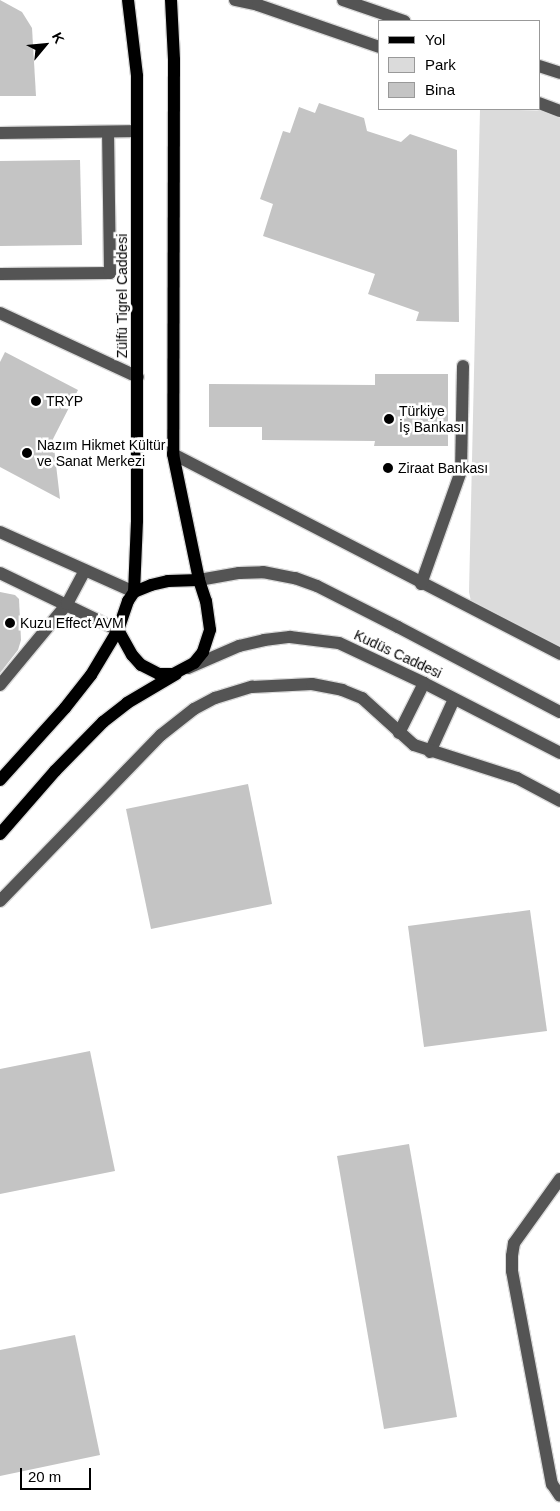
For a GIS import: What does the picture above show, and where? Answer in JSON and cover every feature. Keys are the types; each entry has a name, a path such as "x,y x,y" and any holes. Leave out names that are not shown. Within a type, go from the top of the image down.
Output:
{"main road":[{"name":"Zülfü Tigrel Caddesi","path":"128,0 137,76 138,377 134,592"},
{"path":"0,834 55,771 103,722 132,700 184,670 203,652 210,630 206,601 199,580 173,454 174,60 172,0"},
{"path":"0,780 65,708 91,675 118,630 128,601 134,592 168,581 199,580"},
{"path":"118,630 132,655 142,665 159,674 173,674 184,670"}],"street":[{"path":"235,0 378,47"},
{"path":"343,0 401,20"},
{"path":"540,66 560,73"},
{"path":"540,103 560,111"},
{"path":"0,274 110,272 108,132"},
{"path":"0,133 137,132"},
{"path":"0,313 138,377"},
{"path":"422,584 461,471 463,366"},
{"path":"173,454 560,654"},
{"path":"0,532 134,592"},
{"path":"0,686 67,604 85,570"},
{"name":"Kudüs Caddesi","path":"199,580 239,573 263,572 295,578 317,586 560,712"},
{"path":"0,573 118,630"},
{"name":"Kudüs Caddesi","path":"184,670 239,646 264,640 290,637 339,643 424,683 560,753"},
{"path":"399,733 424,683"},
{"path":"0,901 161,735 194,709 215,698 252,687 274,684 312,684 330,687 362,698 382,714 399,733 414,745 430,752 517,778 560,801"},
{"path":"430,752 454,698"},
{"path":"560,1179 514,1243 512,1271 552,1484 560,1496"}],"green space":[{"path":"480,110 560,111 560,654 473,611 469,592"}],"building":[{"path":"0,0 22,12 32,28 36,96 0,96"},
{"path":"319,103 364,118 367,131 401,142 410,134 457,150 459,322 416,321 419,312 368,294 375,274 263,236 273,204 260,199 283,131 290,133 299,107 315,113"},
{"path":"80,160 82,245 0,246 0,161"},
{"path":"5,352 78,390 53,439 60,499 0,467 0,362"},
{"path":"375,374 448,374 448,446 374,446 375,441 262,440 262,427 209,427 209,384 375,385"},
{"name":"Kuzu Effect AVM","path":"0,592 15,595 19,599 21,640 18,650 0,673"},
{"path":"248,784 272,904 151,929 126,809"},
{"path":"530,910 547,1031 424,1047 408,926"},
{"path":"90,1051 115,1171 0,1194 0,1069"},
{"path":"409,1144 457,1417 384,1429 337,1156"},
{"path":"75,1335 100,1455 0,1476 0,1350"}],"place":[{"name":"TRYP","path":"36,401"},
{"name":"Türkiye İş Bankası","path":"389,419"},
{"name":"Nazım Hikmet Kültür ve Sanat Merkezi","path":"27,453"},
{"name":"Ziraat Bankası","path":"388,468"},
{"name":"Kuzu Effect AVM","path":"10,623"}]}
